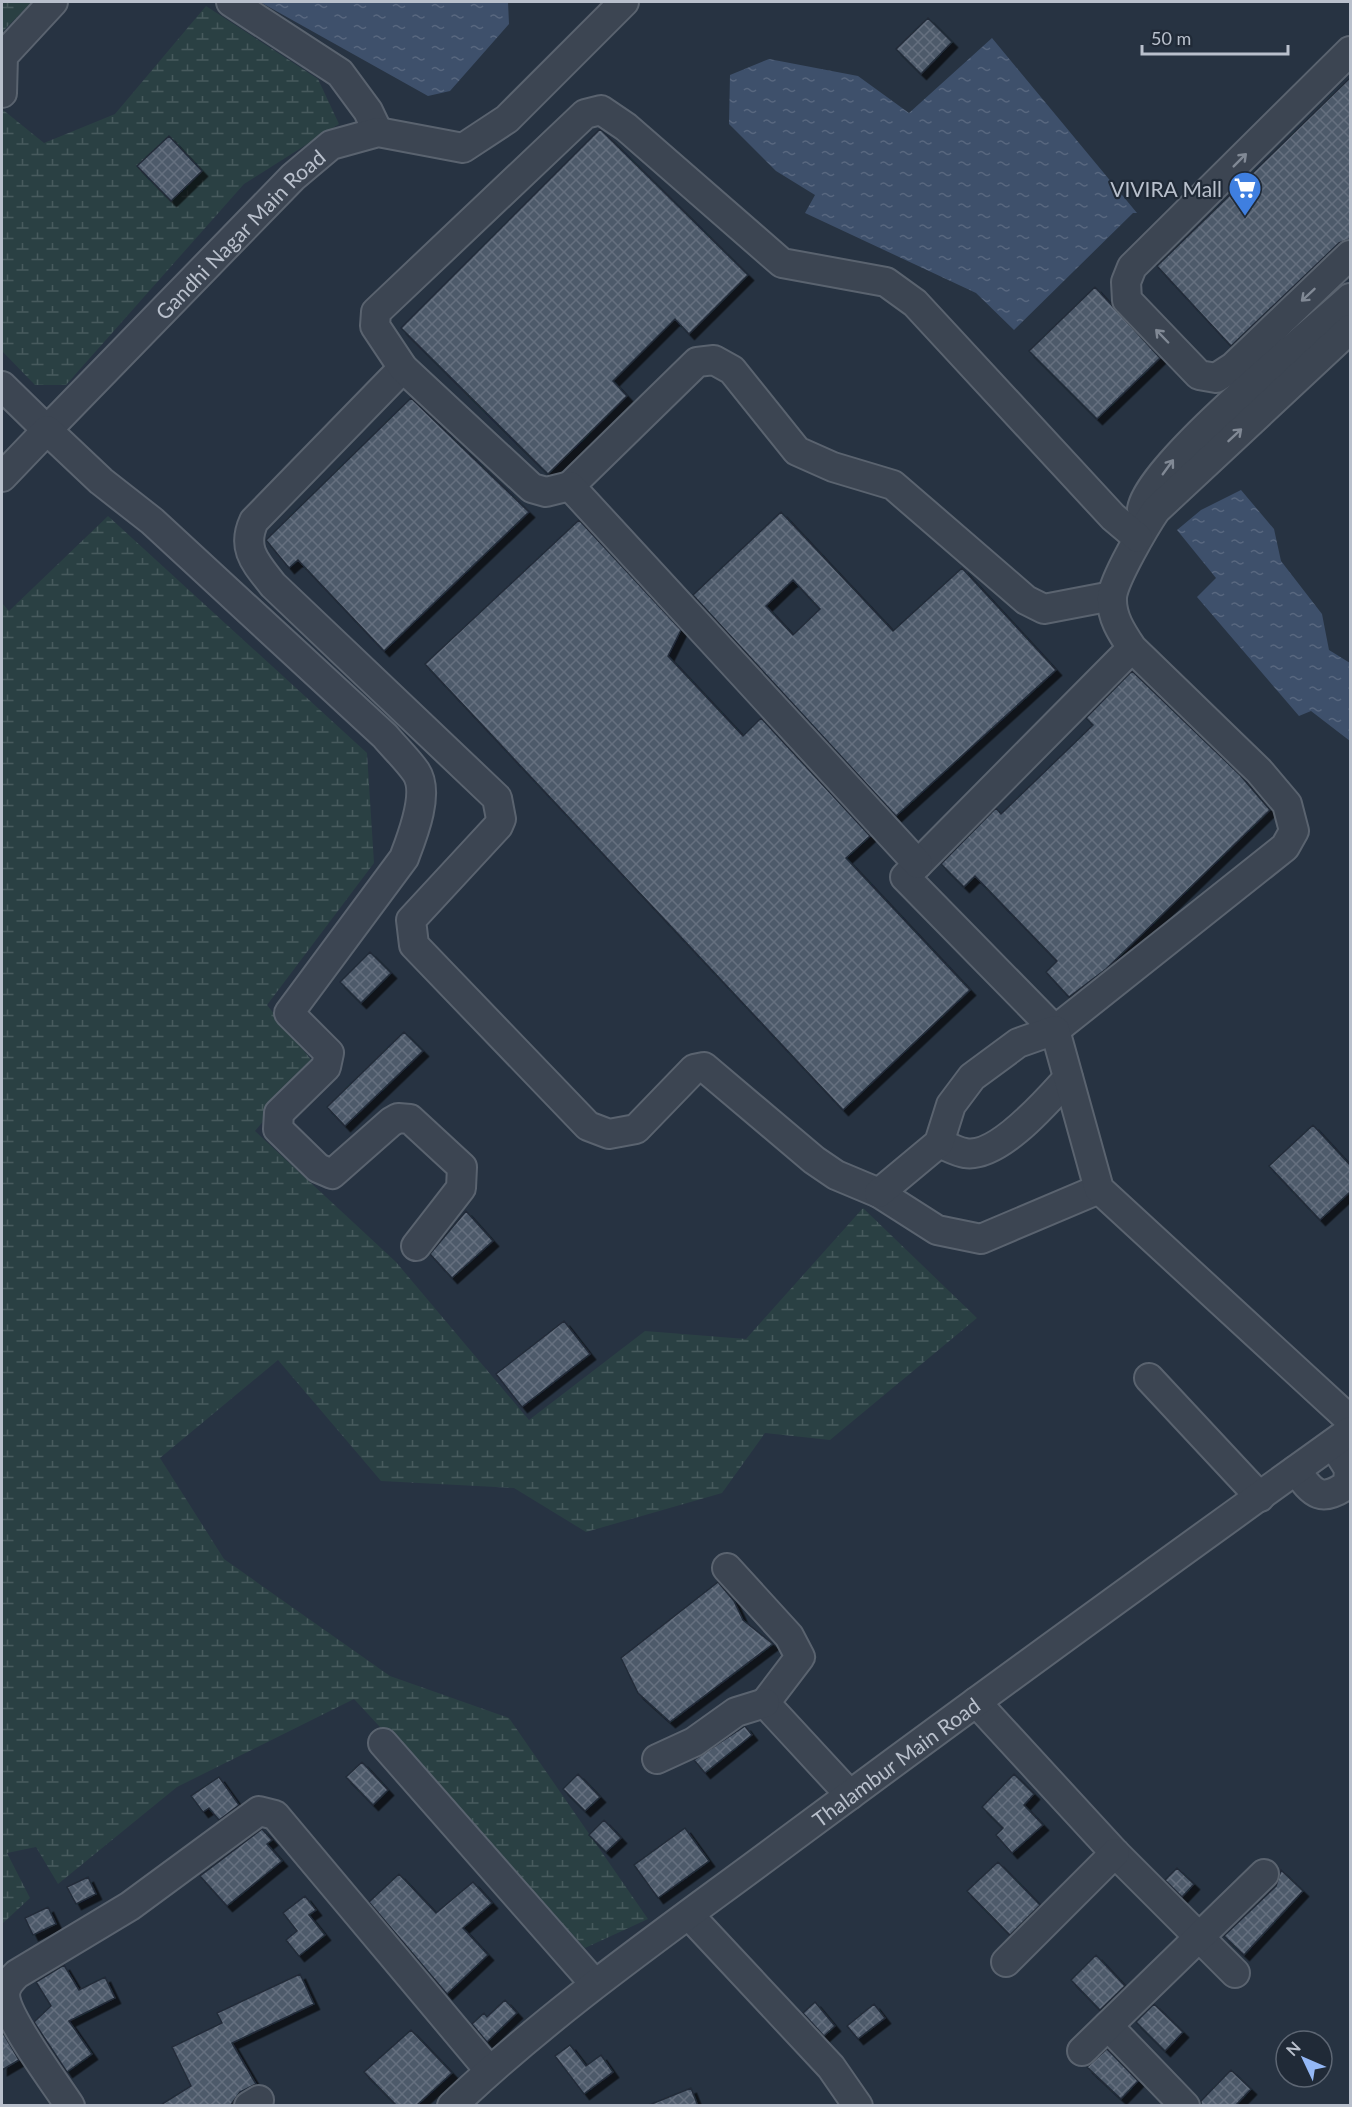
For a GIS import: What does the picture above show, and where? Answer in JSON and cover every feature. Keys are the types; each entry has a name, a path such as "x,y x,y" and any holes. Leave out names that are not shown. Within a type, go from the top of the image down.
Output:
{"street":[{"path":"2,93 3,56 53,2"},
{"path":"231,2 340,73 368,111 378,132"},
{"name":"Gandhi Nagar Main Road","path":"2,477 292,177 331,145 378,132 463,148 507,119 624,2"},
{"path":"1350,51 1132,267 1126,282 1127,300 1199,375 1216,378 1233,367 1350,255"},
{"path":"1112,597 1044,609 1026,600 892,484 833,467 797,451 732,370 714,360 697,362 570,486 546,492 532,488 403,368 375,326 376,312 585,114 601,110 626,127 782,263 886,282 915,303 1113,517 1138,538"},
{"path":"1138,538 1144,500 1177,454 1350,298"},
{"path":"879,1193 939,1143 951,1105 972,1077 1018,1043 1054,1030 1285,847 1294,831 1287,804 1259,771 1132,648 1117,626 1112,597 1138,538 1156,510 1350,329"},
{"path":"403,368 254,521 248,535 249,547 257,565 273,585 497,798 501,819 498,826 411,920 414,945 588,1126 609,1134 636,1129 694,1069 704,1067 836,1176 879,1193 937,1230 981,1239 1099,1189"},
{"path":"2,386 102,481 152,521 376,728 417,774 421,800 413,835 404,858 289,1013 293,1020 329,1053 326,1067 279,1113 277,1121 278,1129 318,1168 332,1174 391,1122 398,1118 410,1119 462,1167 463,1179 461,1188 416,1246"},
{"path":"570,486 918,864"},
{"path":"1132,648 905,877 1054,1030 1077,1120 1099,1189 1350,1420"},
{"path":"939,1143 967,1154 999,1144 1028,1121 1068,1078"},
{"path":"1149,1378 1260,1497"},
{"path":"1296,1470 1305,1484 1319,1495 1332,1495 1348,1484 1349,1469 1342,1437"},
{"name":"Thalambur Main Road","path":"452,2106 489,2070 594,1983 1342,1437"},
{"path":"657,1759 693,1742 736,1712 765,1703 800,1657 789,1636 727,1568"},
{"path":"976,1702 1115,1853 1235,1973"},
{"path":"765,1703 850,1795"},
{"path":"384,1743 594,1983"},
{"path":"70,2106 35,2057 6,1999 6,1987 17,1974 129,1906 259,1811 275,1815 489,2070"},
{"path":"1006,1962 1115,1853"},
{"path":"1082,2051 1264,1874"},
{"path":"689,1915 831,2067 858,2106"},
{"path":"1108,2026 1185,2106"}],"green space":[{"path":"2,2 32,2 2,32"},
{"path":"206,6 318,79 339,124 244,184 66,385 35,385 2,351 2,109 44,143 115,114"},
{"path":"108,516 367,753 374,863 267,1005 313,1062 255,1131 396,1262 529,1420 645,1331 746,1339 863,1208 977,1318 830,1440 765,1433 722,1493 586,1532 514,1488 381,1481 278,1360 160,1458 224,1559 390,1676 509,1718 648,1919 585,1948 354,1699 177,1787 58,1884 36,1847 7,1853 30,1898 2,1924 2,603 9,611"}],"water":[{"path":"260,2 508,2 509,24 450,91 428,96"},
{"path":"992,38 1137,213 1133,213 1014,330 976,293 805,213 815,195 776,171 729,124 730,75 769,59 858,76 909,113"},
{"path":"1241,490 1274,529 1281,561 1322,614 1329,650 1350,663 1350,741 1311,711 1299,716 1197,597 1216,578 1177,530 1201,510"}],"building":[{"path":"928,18 952,42 921,74 896,49"},
{"path":"1350,78 1350,239 1339,243 1231,346 1157,266"},
{"path":"600,129 748,275 689,334 675,319 613,381 627,396 548,474 401,328"},
{"path":"169,136 202,171 171,201 137,166"},
{"path":"1095,287 1160,358 1097,419 1029,351"},
{"path":"411,398 529,512 384,651 298,560 289,568 266,540"},
{"path":"781,512 893,631 962,568 1056,670 896,816 693,595","holes":["793,580 820,609 793,635 766,606"]},
{"path":"579,520 681,630 668,656 743,736 761,718 870,836 846,858 970,990 843,1110 425,664"},
{"path":"1132,671 1240,775 1270,810 1106,969 1069,997 1046,972 1057,961 975,876 964,887 941,864 996,808 1001,814 1093,725 1086,718"},
{"path":"370,952 391,973 361,1003 340,982"},
{"path":"404,1032 423,1051 345,1126 327,1107"},
{"path":"1313,1125 1350,1165 1350,1192 1320,1220 1269,1166"},
{"path":"466,1211 493,1241 452,1278 430,1254"},
{"path":"564,1321 590,1354 522,1407 496,1374"},
{"path":"718,1582 734,1601 743,1620 773,1644 670,1722 638,1693 621,1658"},
{"path":"745,1726 752,1735 705,1773 694,1760"},
{"path":"362,1762 388,1790 373,1805 346,1777"},
{"path":"578,1774 600,1797 585,1811 563,1789"},
{"path":"1014,1774 1034,1794 1024,1805 1043,1825 1012,1853 996,1835 1003,1828 982,1807"},
{"path":"219,1777 239,1805 219,1820 209,1808 203,1812 191,1796"},
{"path":"604,1820 621,1838 606,1852 589,1835"},
{"path":"685,1828 709,1861 658,1898 634,1865"},
{"path":"262,1829 272,1840 267,1844 282,1861 227,1906 200,1876"},
{"path":"998,1862 1040,1905 1010,1935 967,1891"},
{"path":"1177,1868 1194,1884 1182,1897 1165,1880"},
{"path":"1281,1870 1303,1891 1244,1955 1224,1936 1276,1886"},
{"path":"399,1874 436,1913 473,1882 492,1903 463,1928 488,1955 447,1994 369,1902"},
{"path":"88,1877 96,1894 76,1904 67,1887"},
{"path":"305,1896 316,1910 309,1915 325,1935 299,1956 286,1940 297,1931 283,1913"},
{"path":"48,1907 56,1924 33,1935 25,1918"},
{"path":"1096,1955 1125,1986 1100,2010 1071,1980"},
{"path":"64,1965 79,1990 105,1977 115,1998 69,2021 92,2054 67,2072 34,2022 51,2006 36,1982"},
{"path":"300,1974 314,2004 232,2043 256,2084 240,2092 230,2106 159,2106 191,2086 172,2047 222,2023 217,2013"},
{"path":"505,2000 517,2013 487,2042 472,2024 484,2013 487,2017"},
{"path":"815,2002 835,2026 824,2036 803,2013"},
{"path":"874,2004 885,2018 858,2039 847,2026"},
{"path":"1154,2004 1183,2032 1165,2051 1136,2022"},
{"path":"411,2030 452,2073 416,2106 397,2106 364,2072"},
{"path":"2,2031 19,2060 2,2070"},
{"path":"570,2045 586,2066 601,2055 613,2072 584,2094 555,2056"},
{"path":"1107,2049 1138,2081 1121,2099 1087,2067"},
{"path":"1231,2070 1251,2089 1235,2106 1201,2106 1201,2101"},
{"path":"691,2088 698,2106 649,2106 649,2105"}],"place":[{"name":"VIVIRA Mall","path":"1245,217"}]}
